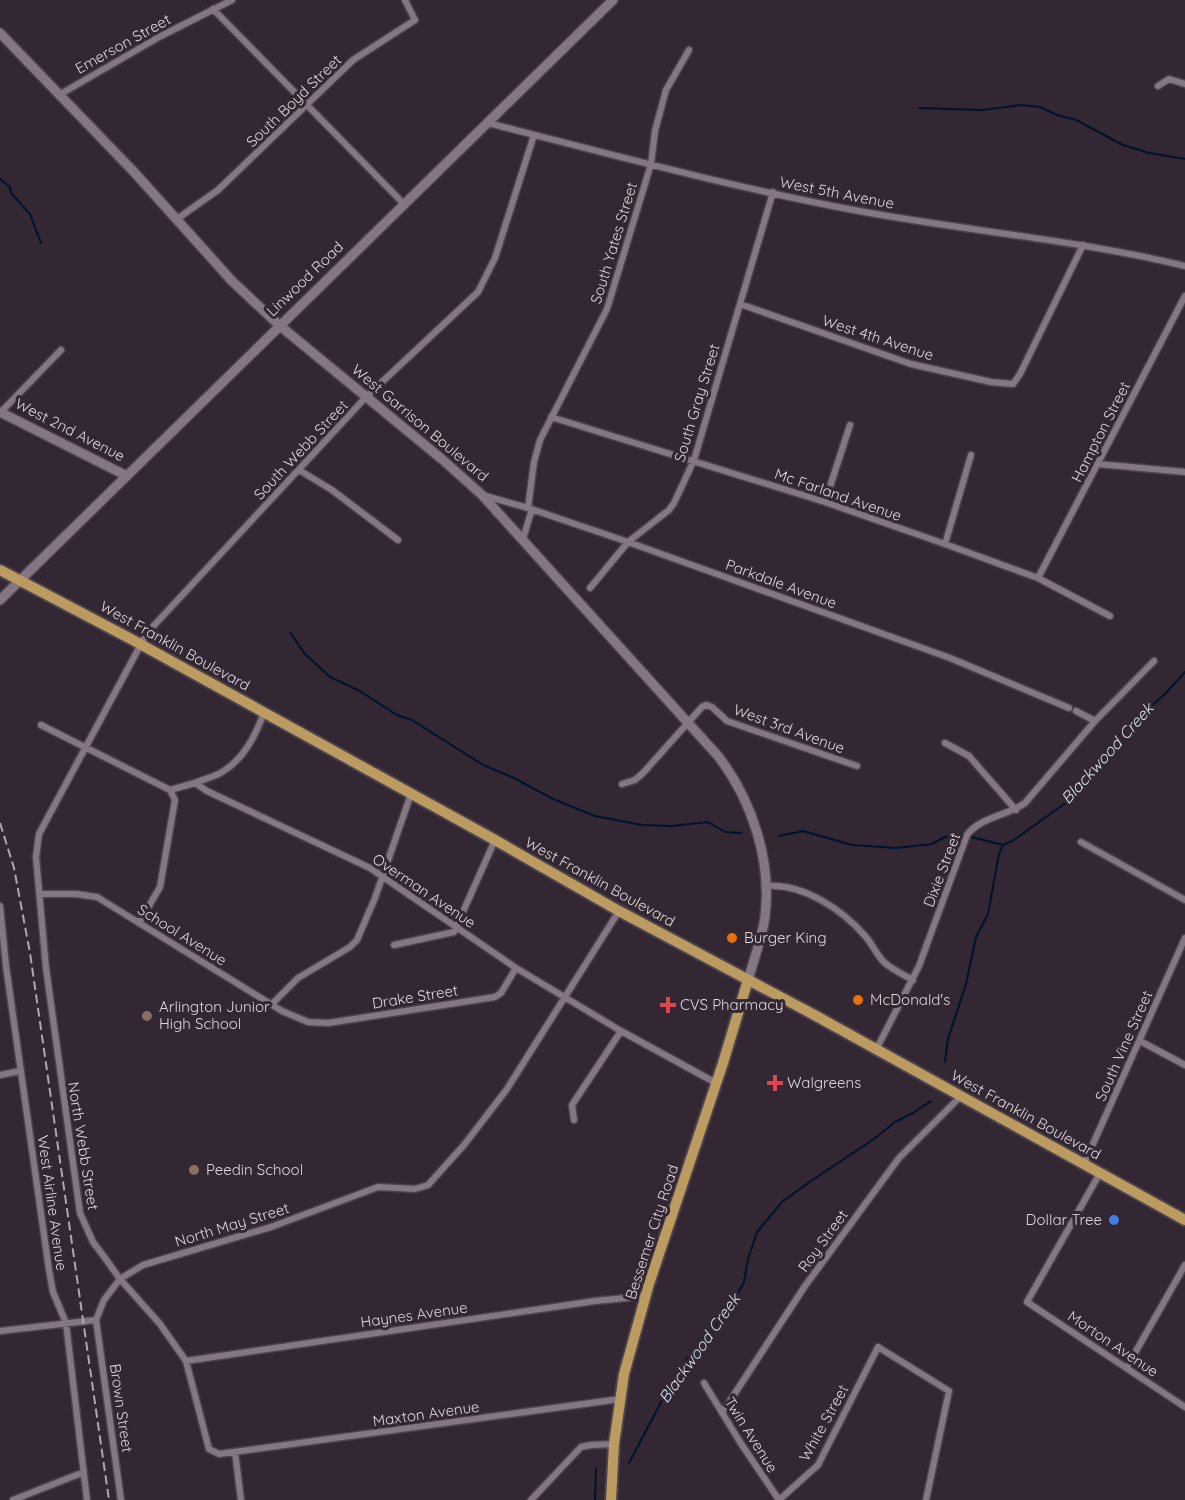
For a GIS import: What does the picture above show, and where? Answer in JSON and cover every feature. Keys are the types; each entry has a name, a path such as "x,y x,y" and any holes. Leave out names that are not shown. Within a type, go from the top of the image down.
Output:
{"main road":[{"name":"Linwood Road","path":"0,600 613,0"},
{"name":"West Garrison Boulevard","path":"0,33 177,219 232,281 279,325 444,460 482,495 724,763 742,793 752,817 760,844 766,886 765,917 748,980"},
{"name":"West 2nd Avenue","path":"0,412 127,476"},
{"name":"West Franklin Boulevard","path":"0,570 1185,1220"},
{"name":"Bessemer City Road","path":"611,1500 614,1444 624,1374 646,1296 748,980"}],"street":[{"name":"Emerson Street","path":"59,94 232,0"},
{"name":"South Boyd Street","path":"177,219 218,190 362,53 415,20 405,0"},
{"path":"213,9 404,203"},
{"name":"South Yates Street","path":"523,539 530,508 537,449 607,309 651,164 655,131 666,90 689,50"},
{"path":"1158,86 1169,79 1185,84"},
{"name":"West 5th Avenue","path":"488,123 651,164 858,211 1083,245 1185,266"},
{"name":"South Webb Street","path":"86,746 147,633 366,397 478,292 495,258 534,135"},
{"name":"South Gray Street","path":"590,588 628,542 669,510 694,460 773,192"},
{"name":"West 4th Avenue","path":"740,304 911,364 991,382 1012,384 1020,374 1083,245"},
{"name":"Hampton Street","path":"1038,578 1185,296"},
{"path":"0,412 61,350"},
{"name":"Mc Farland Avenue","path":"551,417 825,502 945,544 1038,578 1110,616"},
{"path":"825,502 850,425"},
{"path":"945,544 971,455"},
{"path":"1098,464 1185,472"},
{"path":"299,470 332,490 398,540"},
{"name":"Parkdale Avenue","path":"482,495 530,508 628,542 950,658 1069,708"},
{"name":"Dixie Street","path":"876,1050 913,980 966,836 984,822 1016,810 1025,803 1095,721 1154,661"},
{"name":"West 3rd Avenue","path":"689,723 702,707 709,705 727,721 857,766"},
{"path":"1076,711 1095,721"},
{"path":"170,790 221,773 242,756 258,729 264,713"},
{"path":"622,784 635,780 643,773 689,723"},
{"path":"41,725 170,790 175,800 160,887 139,923"},
{"path":"945,743 969,756 1016,810"},
{"name":"North Webb Street","path":"86,746 39,834 36,857 46,968 80,1213 93,1242 120,1279 160,1324 186,1361 209,1449 219,1454 235,1452"},
{"name":"Overman Avenue","path":"195,783 207,791 383,875 516,968 621,1031 716,1083"},
{"path":"272,1004 298,978 350,947 357,940 383,875 411,794"},
{"path":"394,945 449,935 454,932 495,840"},
{"path":"1081,842 1185,900"},
{"path":"766,886 777,885 799,890 831,907 857,927 884,963 913,980"},
{"name":"School Avenue","path":"40,894 76,894 97,897 272,1004 304,1021"},
{"name":"West Airline Avenue","path":"0,906 3,966 49,1270 53,1292 66,1323 87,1500"},
{"path":"565,998 619,911"},
{"name":"South Vine Street","path":"1084,1164 1185,938"},
{"name":"Drake Street","path":"304,1021 328,1023 495,997 501,993 516,968"},
{"name":"North May Street","path":"96,1320 104,1300 120,1279 131,1270 156,1259 206,1247 271,1227 378,1187 415,1189 428,1185 464,1145 507,1089 565,998"},
{"path":"574,1120 572,1105 621,1031"},
{"path":"1140,1041 1185,1065"},
{"path":"0,1075 20,1071"},
{"name":"Roy Street","path":"722,1413 805,1286 899,1158 961,1096"},
{"name":"Morton Avenue","path":"1100,1173 1027,1302 1185,1407"},
{"path":"1127,1367 1185,1265"},
{"name":"Haynes Avenue","path":"186,1361 572,1304 646,1296"},
{"path":"0,1331 96,1320"},
{"name":"Brown Street","path":"96,1320 122,1500"},
{"name":"White Street","path":"779,1500 818,1465 878,1347 949,1391 926,1500"},
{"name":"Twin Avenue","path":"704,1383 779,1500"},
{"name":"Maxton Avenue","path":"235,1452 620,1400"},
{"path":"531,1500 581,1447 614,1444"},
{"path":"235,1452 240,1500"},
{"path":"13,1500 84,1472"}],"waterway":[{"path":"919,108 982,110 1022,105 1040,107 1076,120 1123,145 1149,153 1185,159"},
{"path":"0,179 10,187 11,193 30,214 41,243"},
{"path":"290,632 304,653 330,677 358,690 397,715 412,720 483,765 514,778 553,799 595,816 642,825 672,826 708,822 725,832 741,833"},
{"name":"Blackwood Creek","path":"945,1062 948,1039 966,984 976,937 988,914 999,854 1003,845 1014,840 1067,802 1089,778 1123,731 1165,694 1185,672"},
{"path":"779,836 803,831 852,845 896,848 932,844 945,837 961,835"},
{"path":"972,837 1003,845"},
{"name":"Blackwood Creek","path":"629,1463 670,1385 689,1356 704,1343 733,1302 744,1282 748,1259 757,1232 782,1202 895,1122 931,1101"},
{"name":"Blackwood Creek","path":"595,1500 596,1469"}],"railway":[{"path":"0,823 14,868 30,953 109,1500"}],"place":[{"name":"Burger King","path":"732,938"},
{"name":"McDonald's","path":"858,1000"},
{"name":"CVS Pharmacy","path":"668,1005"},
{"name":"Arlington Junior High School","path":"147,1016"},
{"name":"Walgreens","path":"775,1083"},
{"name":"Peedin School","path":"194,1170"},
{"name":"Dollar Tree","path":"1114,1220"}]}
